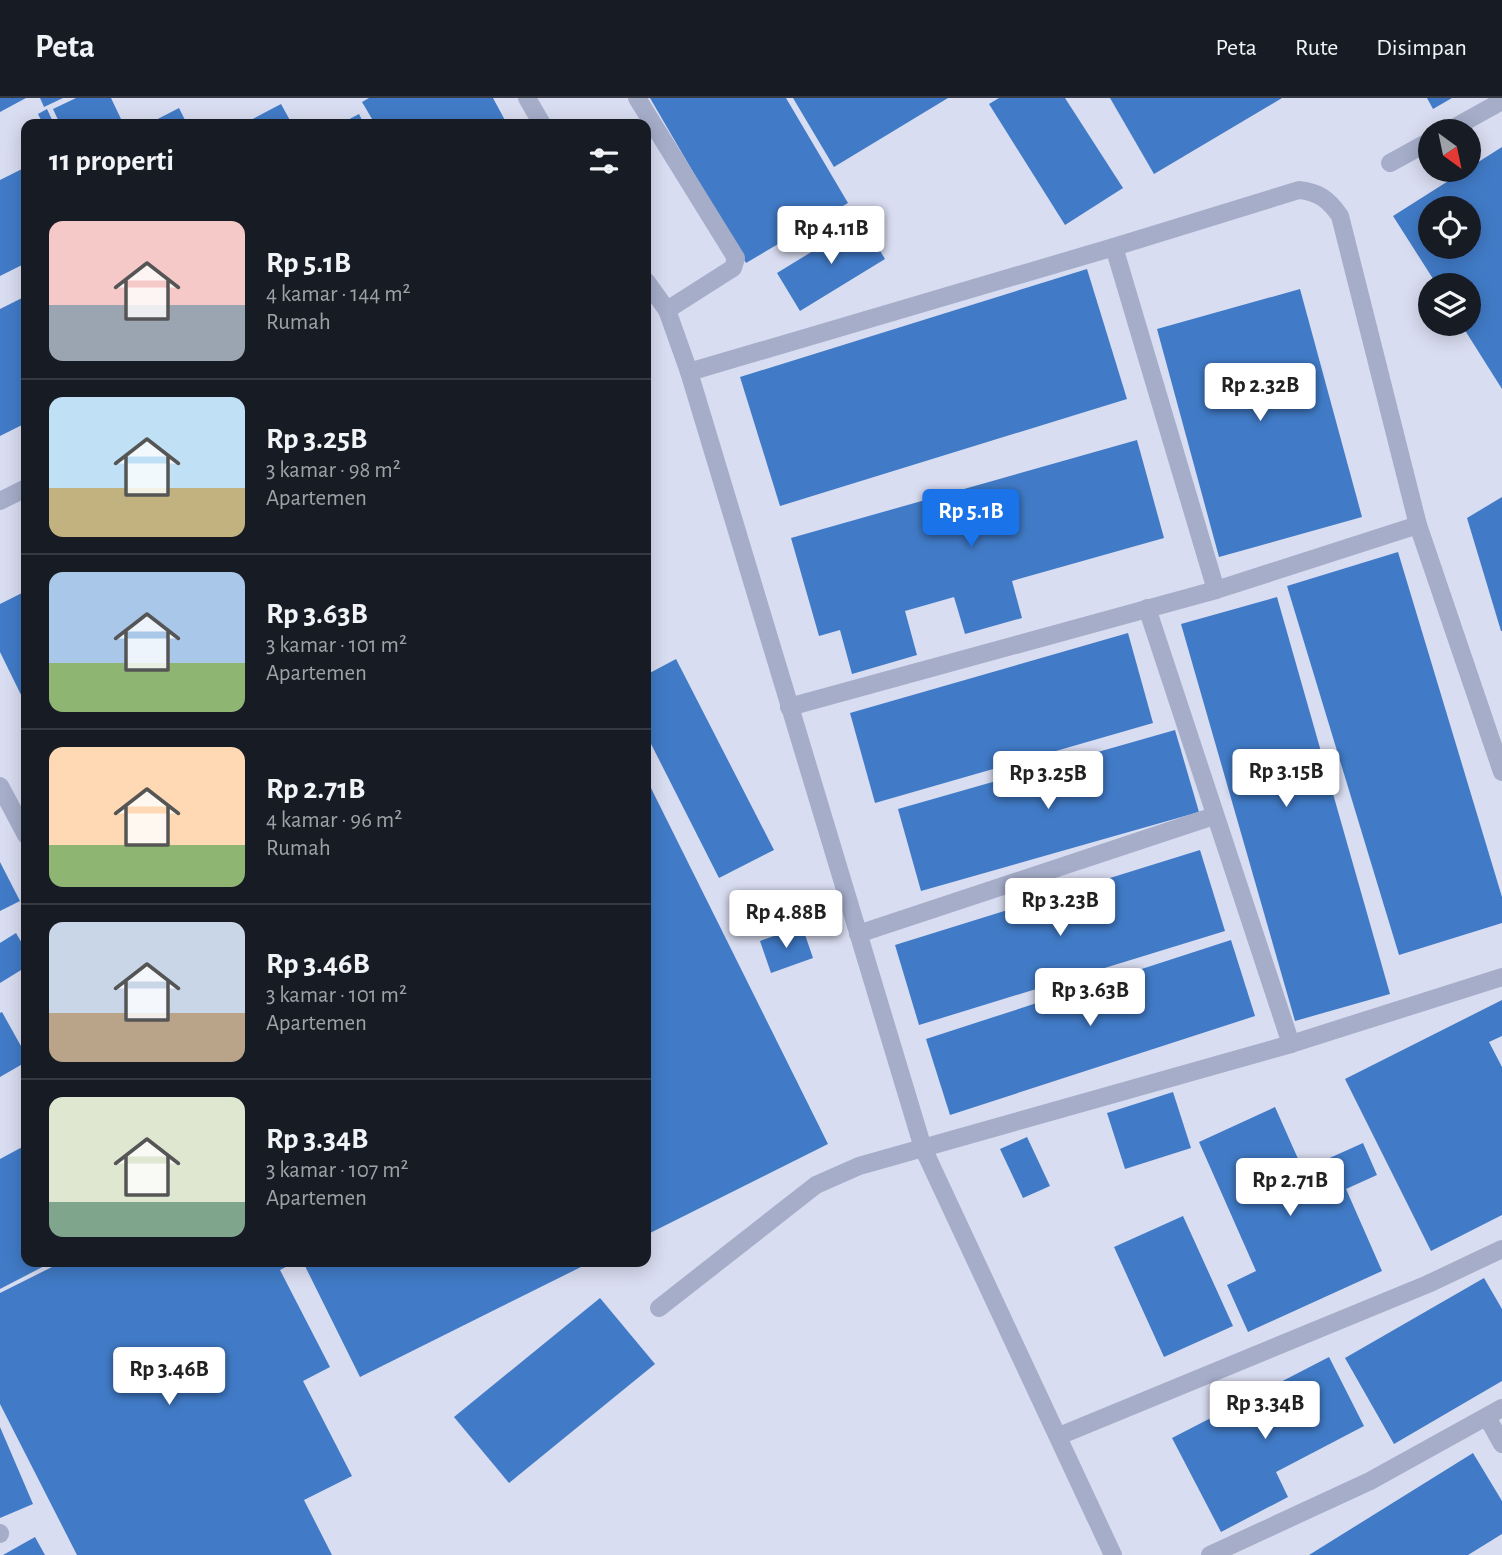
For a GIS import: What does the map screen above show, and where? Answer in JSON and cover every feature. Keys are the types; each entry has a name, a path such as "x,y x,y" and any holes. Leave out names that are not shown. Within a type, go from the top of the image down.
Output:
{"street":[{"path":"527,98 539,119"},
{"path":"637,98 650,119"},
{"path":"1470,119 1502,101"},
{"path":"651,121 736,258 733,268 667,310"},
{"path":"1390,163 1418,148"},
{"path":"689,372 1298,190 1311,191 1332,204 1340,216 1418,525 1502,772"},
{"path":"1114,247 1216,590"},
{"path":"651,288 667,310 689,372 923,1148 1113,1555"},
{"path":"0,501 21,490"},
{"path":"789,707 1216,590 1418,525"},
{"path":"1147,608 1291,1044"},
{"path":"0,786 21,826"},
{"path":"858,934 1214,816"},
{"path":"659,1308 816,1185 859,1166 1291,1044 1502,977"},
{"path":"1059,1436 1428,1284 1502,1249"},
{"path":"1210,1555 1370,1481 1495,1412 1502,1444"}],"building":[{"path":"0,98 26,98 0,112"},
{"path":"40,98 63,98 44,107"},
{"path":"76,98 111,98 121,119 58,119 53,109"},
{"path":"369,98 493,98 504,119 372,119 362,102"},
{"path":"650,98 786,98 848,203 746,263"},
{"path":"793,98 948,98 834,167"},
{"path":"999,98 1065,98 1123,188 1065,225 989,104"},
{"path":"1110,98 1282,98 1154,174"},
{"path":"1427,98 1452,98 1433,109"},
{"path":"281,104 289,119 252,119"},
{"path":"179,108 184,119 158,119"},
{"path":"47,109 52,119 40,119 38,114"},
{"path":"1502,147 1502,389 1469,336 1481,336 1481,273 1429,273 1420,259 1481,259 1481,196 1425,196 1447,182 1481,182 1481,160"},
{"path":"21,170 21,266 0,276 0,180"},
{"path":"1418,200 1418,255 1393,216"},
{"path":"862,221 885,259 800,311 777,273"},
{"path":"1087,269 1127,399 780,506 740,377"},
{"path":"1300,289 1362,517 1219,557 1157,329"},
{"path":"21,298 21,426 0,436 0,309"},
{"path":"1137,440 1164,538 1012,581 1022,618 965,634 954,597 905,611 917,655 852,674 840,630 819,636 791,538"},
{"path":"1502,497 1502,631 1501,631 1467,518"},
{"path":"1398,552 1502,897 1502,923 1399,955 1287,586"},
{"path":"21,594 21,695 0,652 0,604"},
{"path":"1277,597 1390,994 1295,1021 1181,624"},
{"path":"1128,633 1153,723 875,803 850,713"},
{"path":"676,659 774,850 719,878 651,744 651,672"},
{"path":"1175,730 1199,812 921,891 898,809"},
{"path":"651,788 828,1144 651,1232"},
{"path":"1200,850 1225,931 919,1025 895,945"},
{"path":"0,862 20,901 0,911"},
{"path":"802,926 813,958 771,973 760,941"},
{"path":"16,933 21,942 21,970 0,983 0,943"},
{"path":"1231,940 1255,1016 950,1115 926,1039"},
{"path":"1502,1000 1502,1036 1489,1042 1502,1067 1502,1215 1431,1251 1345,1079"},
{"path":"2,1012 21,1046 21,1065 0,1077"},
{"path":"1173,1092 1191,1148 1125,1169 1107,1113"},
{"path":"1275,1107 1303,1170 1363,1143 1377,1175 1346,1189 1382,1271 1248,1332 1227,1285 1256,1271 1199,1142"},
{"path":"1027,1137 1050,1186 1023,1198 1000,1149"},
{"path":"21,1148 21,1267 42,1267 0,1289 0,1159"},
{"path":"1183,1216 1233,1326 1164,1357 1114,1247"},
{"path":"52,1267 286,1267 280,1270 330,1367 303,1381 352,1476 304,1500 332,1555 77,1555 0,1404 0,1293"},
{"path":"305,1267 581,1267 360,1377"},
{"path":"1484,1278 1502,1309 1502,1381 1394,1444 1345,1358"},
{"path":"600,1298 655,1364 509,1483 454,1417"},
{"path":"1329,1357 1364,1426 1276,1472 1288,1497 1221,1532 1172,1438"},
{"path":"0,1427 33,1504 0,1518"},
{"path":"1473,1453 1502,1501 1502,1534 1468,1555 1309,1555"},
{"path":"35,1537 45,1555 3,1555"}]}
